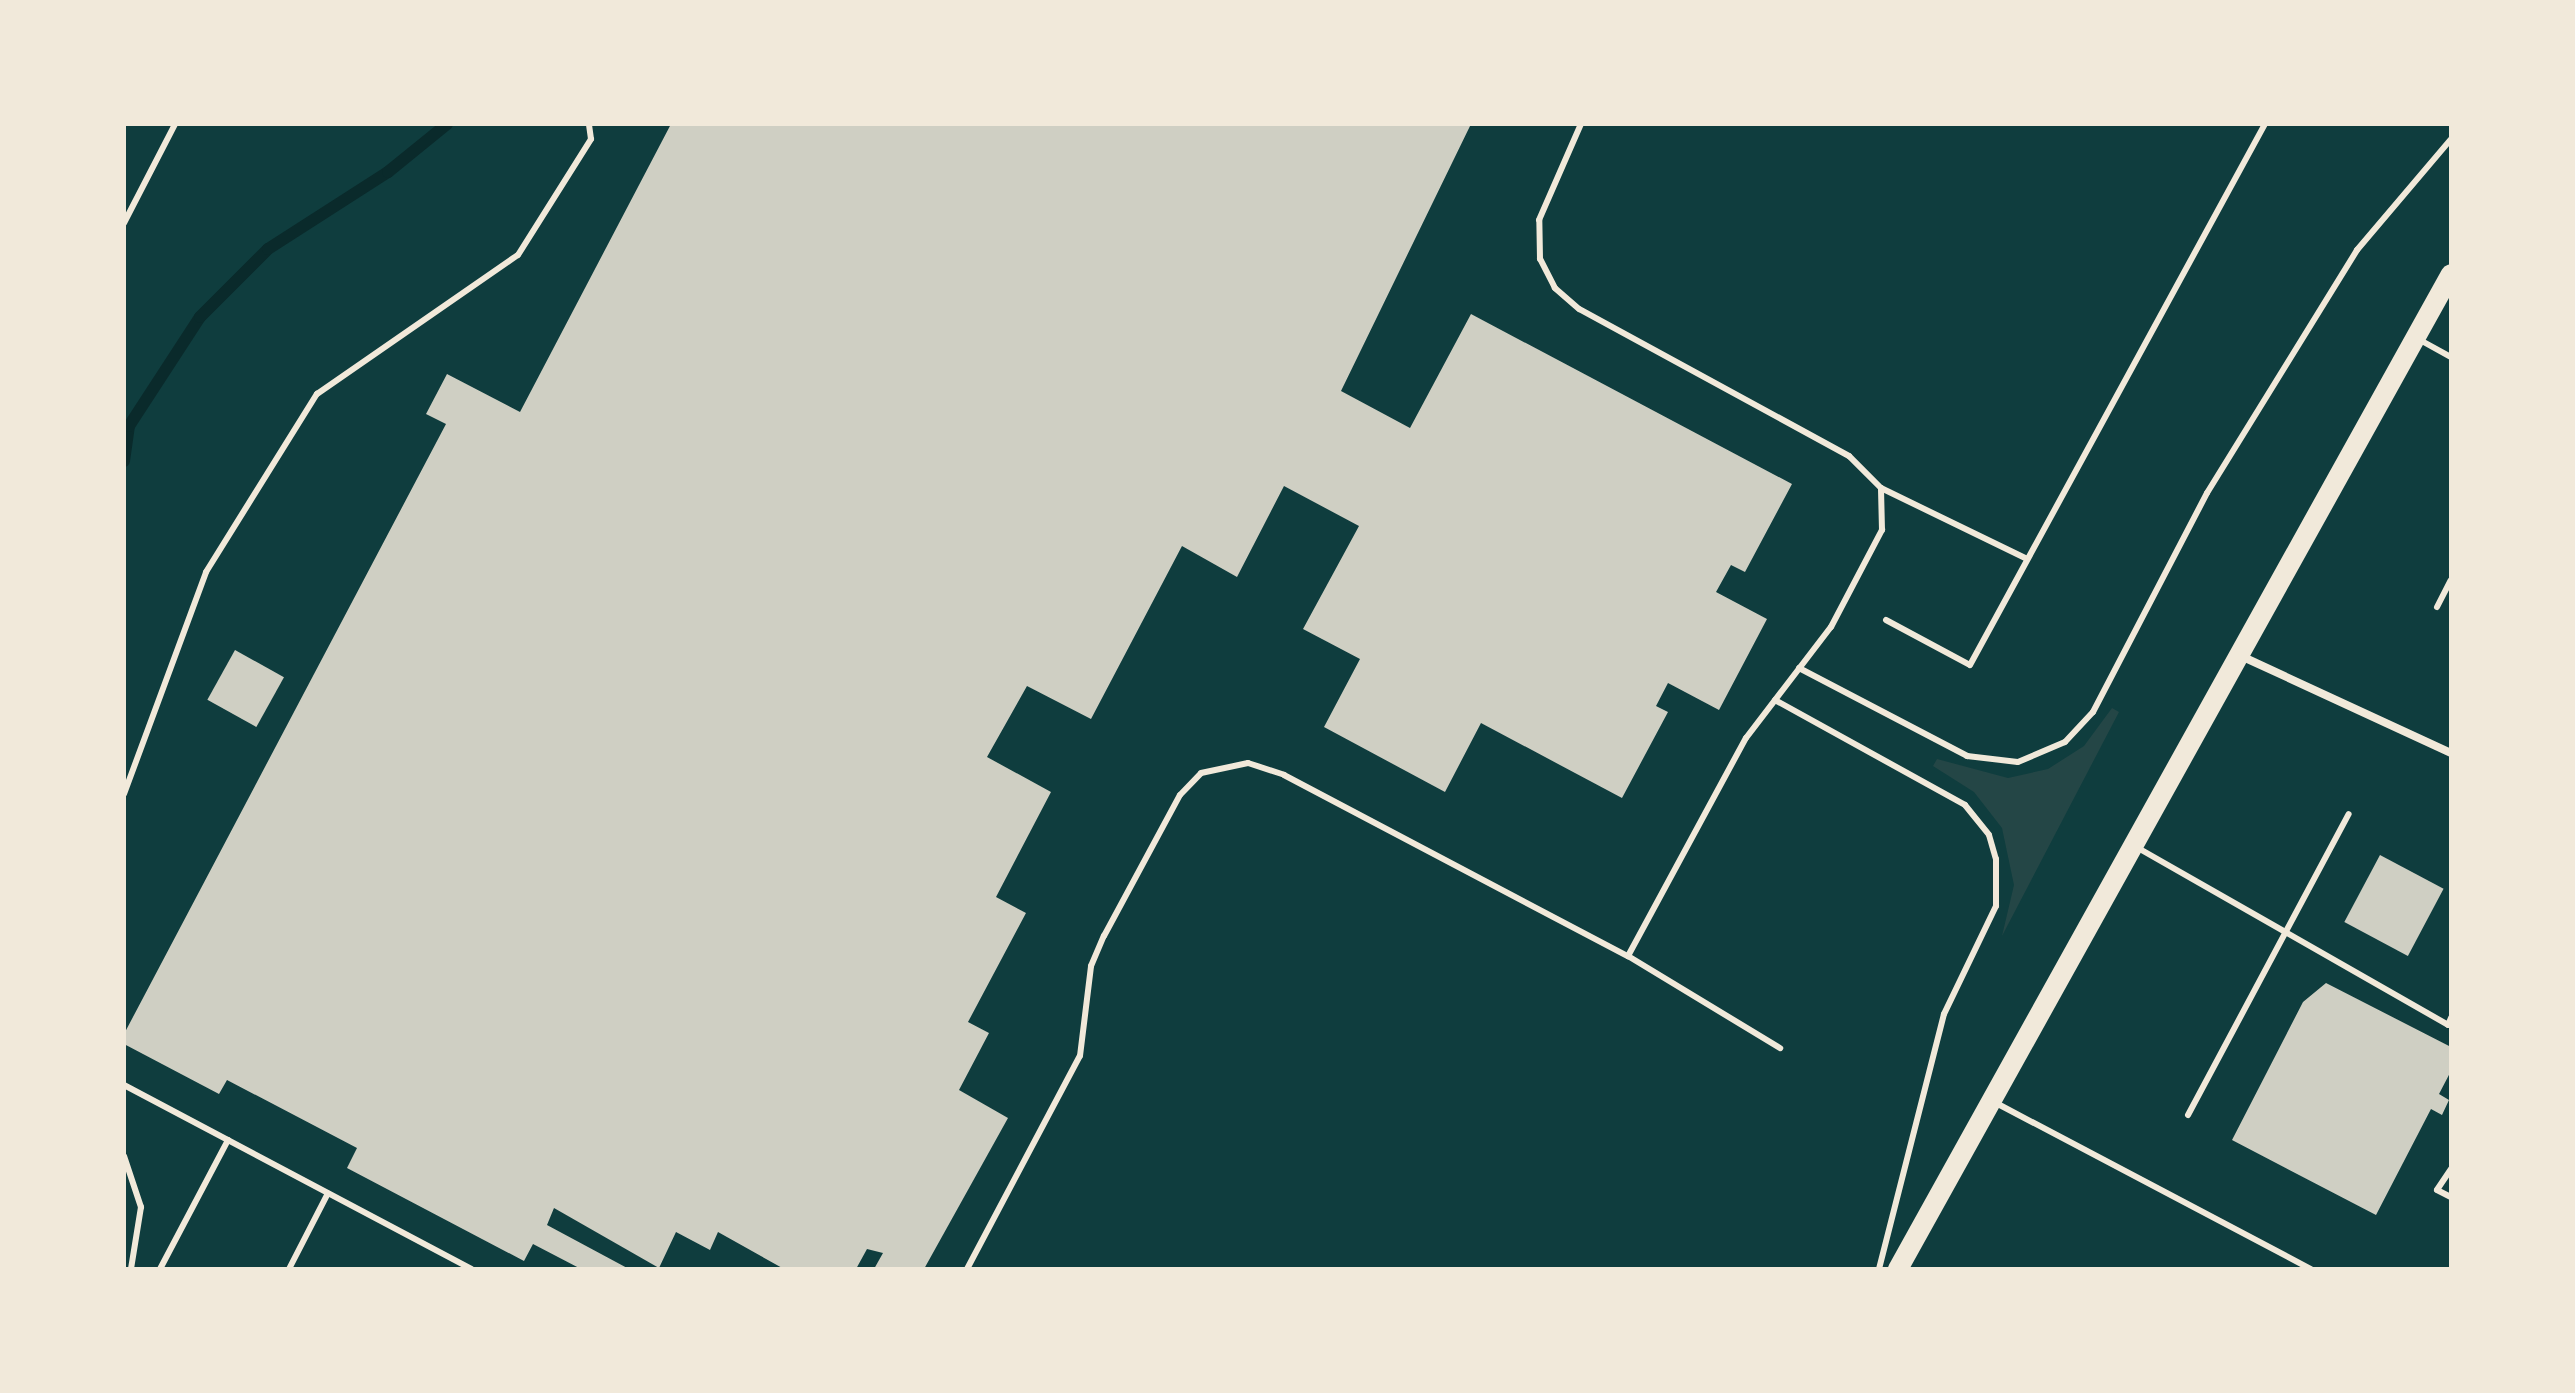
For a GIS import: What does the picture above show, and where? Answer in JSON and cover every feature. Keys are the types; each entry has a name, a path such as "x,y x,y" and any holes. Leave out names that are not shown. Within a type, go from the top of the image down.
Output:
{"main road":[{"path":"1898,1269 2451,274"}],"street":[{"path":"2240,656 2451,753"}],"lane":[{"path":"124,223 175,124"},
{"path":"124,794 206,572 317,394 518,255 591,139 589,124"},
{"path":"1581,124 1539,220 1540,259 1555,288 1579,309 1849,456 1881,488 2027,559"},
{"path":"1886,620 1970,665 2265,124"},
{"path":"1799,668 1967,756 2018,762 2065,742 2093,712 2207,493 2357,250 2451,139"},
{"path":"2414,336 2451,357"},
{"path":"1628,956 1746,738 1831,627 1882,530 1881,488"},
{"path":"2437,607 2451,580"},
{"path":"1775,700 1965,805 1989,835 1996,859 1996,906 1944,1014 1879,1269"},
{"path":"967,1269 1080,1056 1091,966 1104,936 1180,795 1201,773 1248,763 1284,775 1628,956 1780,1048"},
{"path":"2188,1115 2349,814"},
{"path":"2132,844 2450,1023"},
{"path":"124,1085 471,1269"},
{"path":"1990,1099 2311,1269"},
{"path":"160,1269 228,1140"},
{"path":"124,1156 141,1207 131,1269"},
{"path":"2451,1169 2437,1190 2451,1197"},
{"path":"289,1269 328,1193"}],"shaded area":[{"path":"2112,708 2119,712 2002,936 2014,885 2002,828 1974,792 1933,766 1937,759 2008,778 2048,769 2084,746"}],"building":[{"path":"671,124 1471,124 1341,391 1410,428 1471,314 1792,484 1745,572 1731,565 1716,592 1767,619 1719,710 1668,683 1656,706 1668,712 1622,798 1481,723 1445,792 1324,727 1360,659 1303,629 1359,526 1284,486 1237,577 1182,546 1091,719 1027,686 987,757 1051,792 996,897 1026,913 968,1022 989,1033 959,1090 1008,1118 924,1269 874,1269 883,1253 867,1249 856,1269 784,1269 718,1232 710,1250 676,1232 659,1268 554,1208 547,1225 629,1269 581,1269 533,1244 524,1261 347,1168 357,1148 227,1080 219,1094 124,1044 124,1034 446,424 426,414 447,374 520,412"},
{"path":"235,650 284,677 256,727 207,700"},
{"path":"2380,855 2444,889 2408,956 2344,922"},
{"path":"2326,983 2451,1047 2451,1071 2439,1094 2449,1100 2442,1115 2431,1109 2376,1215 2232,1140 2303,1002"}],"waterway":[{"path":"124,461 129,426 200,317 268,249 388,172 447,124"}]}
